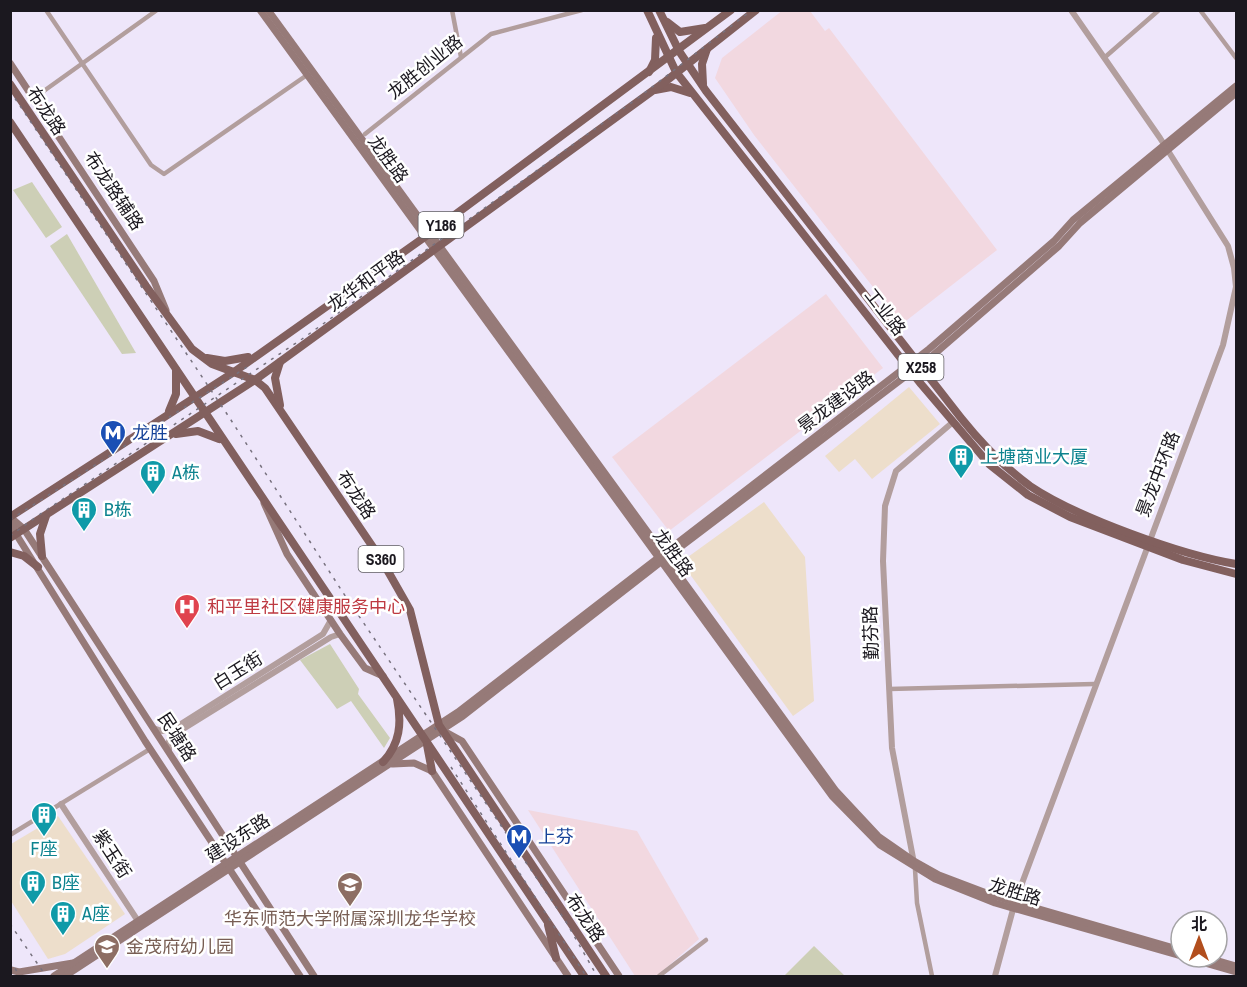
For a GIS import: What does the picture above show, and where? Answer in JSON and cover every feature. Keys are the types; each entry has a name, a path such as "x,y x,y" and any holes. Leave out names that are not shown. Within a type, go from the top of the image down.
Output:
{"main road":[{"name":"龙胜路","path":"260,10 438,248 832,796 866,832 914,865 957,889 1169,947"},
{"name":"龙胜路","path":"268,10 363,136 428,235"},
{"name":"工业路","path":"647,10 676,72 910,369 989,464 1028,495 1070,517 1183,561 1236,574"},
{"name":"龙华和平路","path":"10,517 234,372 255,354 428,235 669,59 731,10"},
{"name":"龙华和平路","path":"13,536 255,380 651,91 756,10"},
{"name":"工业路","path":"660,12 679,51 706,91 979,440 1022,480 1061,503 1149,538 1204,557 1236,564"},
{"path":"660,12 670,26 680,32 693,32 712,26"},
{"path":"646,76 655,60 655,30"},
{"path":"706,91 701,71 708,48"},
{"name":"布龙路辅路","path":"10,63 154,280 166,310"},
{"name":"布龙路","path":"10,84 146,286 201,358 255,380 266,388 381,559 406,602 417,632 434,713 440,727 606,976"},
{"name":"景龙建设路","path":"440,727 910,369 1059,246 1080,223 1236,86"},
{"path":"651,91 678,88 695,96"},
{"name":"景龙建设路","path":"1166,148 1236,93"},
{"name":"布龙路","path":"10,122 175,366 204,414 260,492 584,976"},
{"path":"201,358 233,360 255,354"},
{"path":"281,361 275,378 282,411"},
{"path":"165,416 176,394 175,366"},
{"path":"169,436 198,431 223,442"},
{"name":"布龙路","path":"260,492 283,547 340,634"},
{"path":"42,556 40,534 47,514"},
{"name":"民塘路","path":"10,517 24,529 42,556 314,976"},
{"name":"民塘路","path":"10,517 13,536 38,567 150,749 300,976"},
{"path":"10,552 24,556 38,567"},
{"path":"340,634 366,668 383,676"},
{"path":"396,695 399,711 398,736 386,763 414,763 432,771"},
{"path":"440,727 462,741 619,976"},
{"name":"建设东路","path":"54,976 80,963 440,727"},
{"path":"425,738 432,771 568,976"},
{"name":"建设东路","path":"65,976 138,921 228,867"},
{"name":"龙胜路","path":"1014,905 1169,953"},
{"path":"547,921 556,958"},
{"path":"11,969 19,972 80,963 75,976"},
{"path":"11,969 16,976"}],"street":[{"path":"46,10 81,64 159,174 164,174 307,75"},
{"path":"452,10 461,57"},
{"name":"龙胜创业路","path":"363,136 495,32 582,10"},
{"name":"景龙中环路","path":"995,976 1014,905 1094,684 1223,345 1236,287 1232,257 1224,238 1166,148 1071,10"},
{"path":"1104,58 1159,10"},
{"path":"1200,10 1236,58"},
{"path":"34,98 156,11"},
{"name":"勤芬路","path":"914,865 893,759 883,561 887,493 896,471 953,422"},
{"name":"白玉街","path":"153,727 162,731 173,729 323,634 331,620"},
{"name":"白玉街","path":"169,752 169,741 175,734 328,638 340,634"},
{"path":"889,690 1094,684"},
{"path":"10,836 150,749"},
{"name":"紫玉街","path":"61,804 138,921"},
{"path":"914,865 917,903 932,976"},
{"path":"659,976 706,940"}],"shaded area":[{"path":"783,10 810,11 825,31 829,28 997,250 902,324 754,135 715,78 722,58"},
{"path":"826,294 883,368 669,531 612,457"},
{"path":"909,387 940,424 872,479 855,459 839,472 825,456"},
{"path":"764,502 805,557 814,701 793,716 681,562"},
{"path":"528,810 637,831 699,939 657,976 635,976"},
{"path":"58,816 125,914 65,954 48,959 11,901 11,844"}],"green space":[{"path":"32,182 62,227 46,238 13,190"},
{"path":"67,234 136,353 122,354 50,246"},
{"path":"330,644 359,689 358,694 390,738 384,748 351,701 337,709 300,660"},
{"path":"814,946 845,976 784,976"}],"railway":[{"path":"10,536 302,339 638,98 752,10"},
{"path":"10,91 229,417 342,591 565,920 597,976"},
{"path":"10,520 250,365"},
{"path":"451,767 586,976"},
{"path":"10,924 46,976"},
{"path":"10,961 20,976"}],"place":[{"name":"龙胜","path":"113,456"},
{"name":"上塘商业大厦","path":"961,480"},
{"name":"A栋","path":"153,496"},
{"name":"B栋","path":"84,533"},
{"name":"和平里社区健康服务中心","path":"187,630"},
{"name":"F座","path":"44,838"},
{"name":"上芬","path":"519,860"},
{"name":"B座","path":"33,906"},
{"name":"华东师范大学附属深圳龙华学校","path":"350,908"},
{"name":"A座","path":"63,937"},
{"name":"金茂府幼儿园","path":"107,970"}]}
